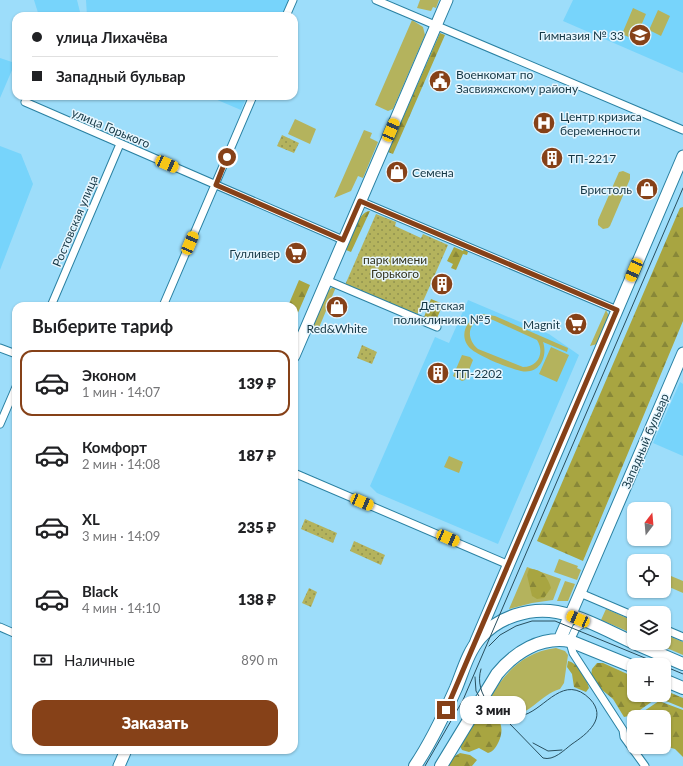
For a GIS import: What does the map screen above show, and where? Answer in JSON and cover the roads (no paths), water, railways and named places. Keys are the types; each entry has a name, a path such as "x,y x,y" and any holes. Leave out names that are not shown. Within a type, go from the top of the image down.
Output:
{"main road":[{"path":"415,766 440,724 475,645 489,629 502,621 519,614 547,611 570,616 627,640"},
{"name":"Западный бульвар","path":"565,636 570,616"},
{"path":"441,766 497,674 507,662 521,652 543,642 565,636 627,664"},
{"path":"650,650 683,664"},
{"path":"671,683 683,688"}],"street":[{"path":"288,12 293,0"},
{"path":"376,0 683,130"},
{"path":"298,346 447,0"},
{"path":"165,302 251,100"},
{"name":"улица Горького","path":"25,102 343,240"},
{"name":"Ростовская улица","path":"53,302 120,144"},
{"path":"475,645 683,156"},
{"path":"360,201 617,310"},
{"path":"326,280 437,327"},
{"path":"0,348 12,352"},
{"name":"Западный бульвар","path":"570,616 683,353"},
{"path":"0,424 12,396"},
{"path":"298,475 509,565"},
{"path":"580,593 627,613"},
{"path":"586,622 565,636 573,653 623,730 624,737 645,766"},
{"path":"0,627 12,632"},
{"path":"671,632 683,637"},
{"path":"119,766 124,754"}],"tram line":[{"path":"425,766 463,700 683,188"},
{"path":"489,646 500,635 516,626 532,621 555,621 645,658"},
{"path":"475,677 476,691 483,703 509,723 543,758 551,758 562,752 584,735 596,719 597,713 595,706 590,699 581,692 572,690 563,691 524,715 514,716 505,714 496,710 489,704 484,696 479,678 481,669"},
{"path":"671,669 683,674"},
{"path":"533,743 548,751 562,750"}],"place":[{"name":"Гимназия № 33","path":"640,35"},
{"name":"Военкомат по Засвияжскому району","path":"440,81"},
{"name":"Центр кризиса беременности","path":"544,123"},
{"name":"ТП-2217","path":"552,158"},
{"name":"Семена","path":"397,172"},
{"name":"Бристоль","path":"647,189"},
{"name":"Гулливер","path":"296,253"},
{"name":"Детская поликлиника №5","path":"442,284"},
{"name":"Red&White","path":"337,307"},
{"name":"Magnit","path":"576,324"},
{"name":"ТП-2202","path":"438,373"}],"park label":[{"name":"парк имени Горького","path":"395,266"}]}
